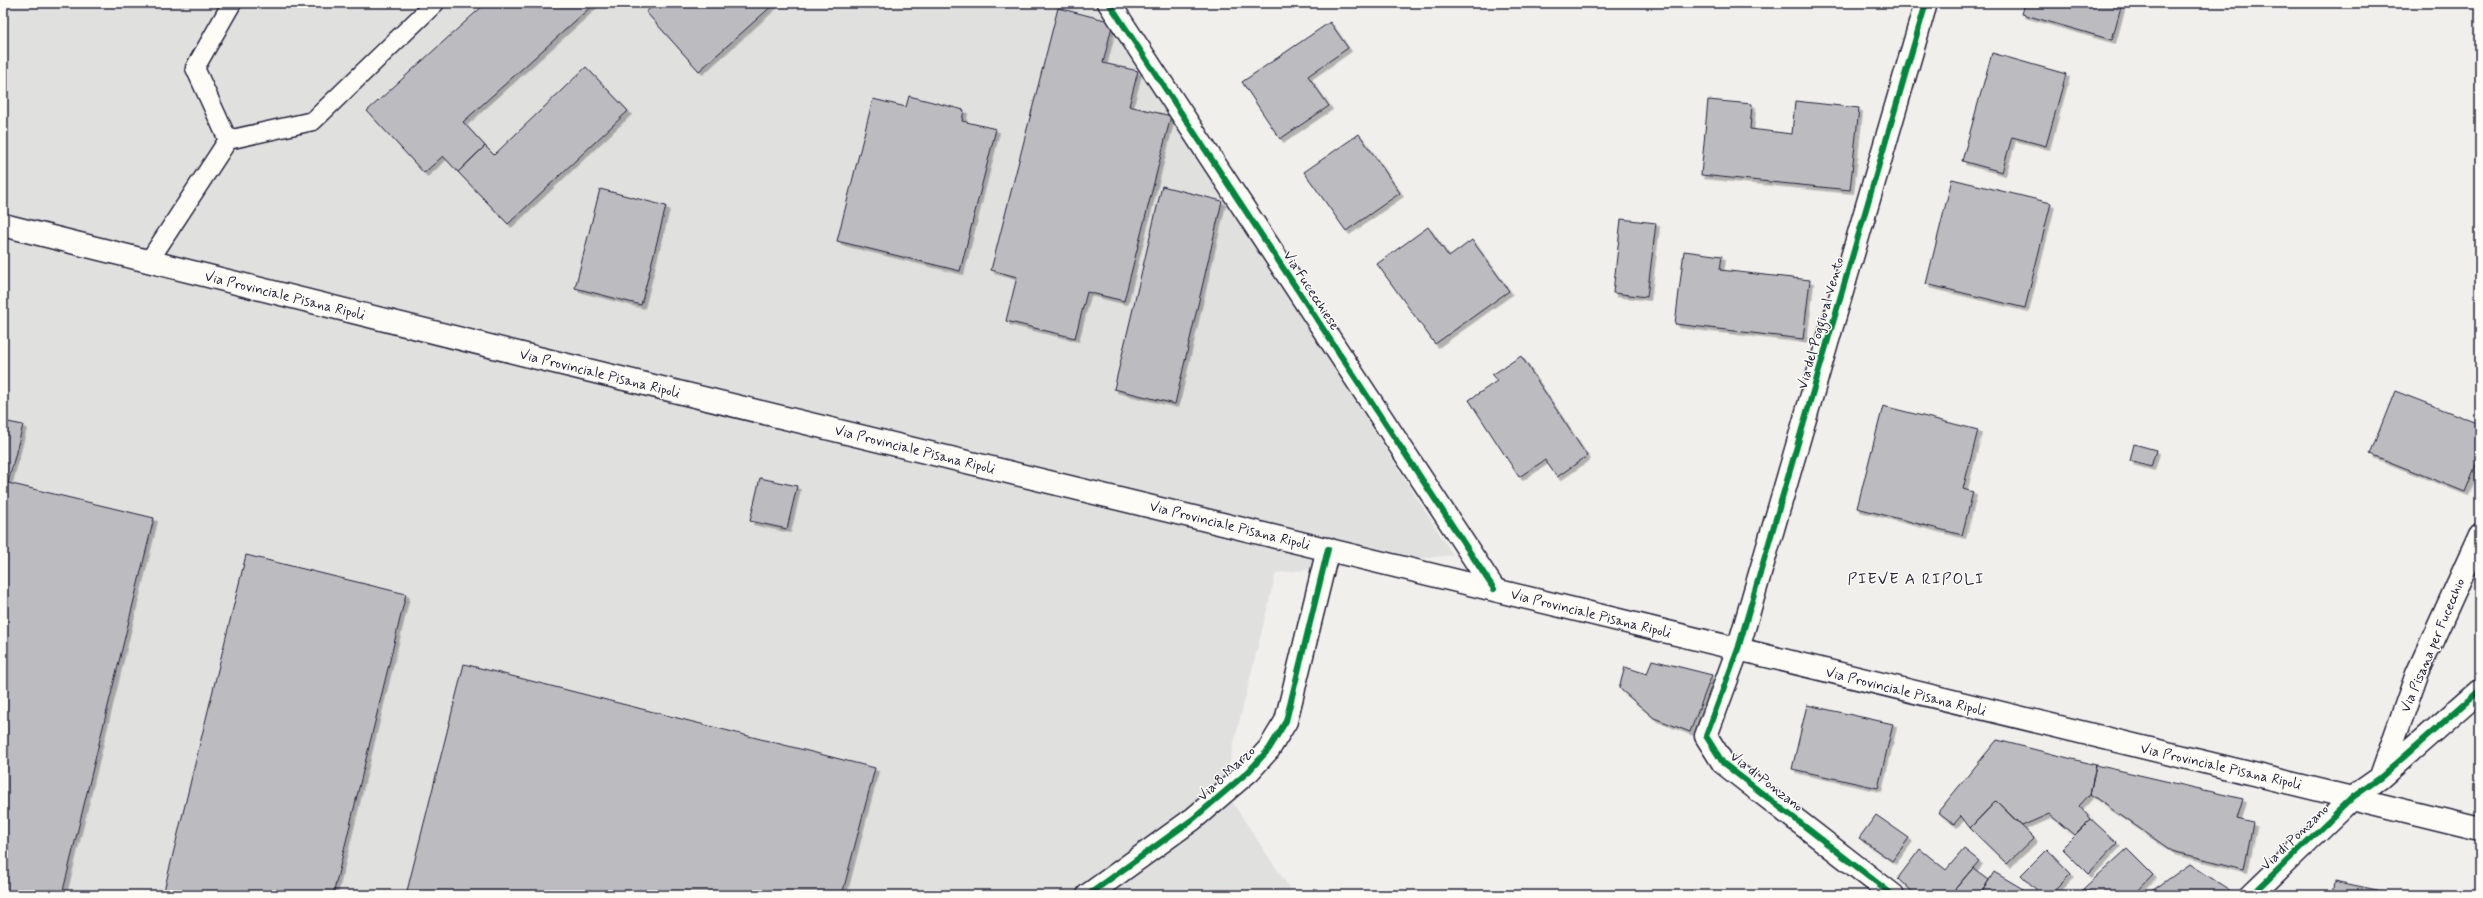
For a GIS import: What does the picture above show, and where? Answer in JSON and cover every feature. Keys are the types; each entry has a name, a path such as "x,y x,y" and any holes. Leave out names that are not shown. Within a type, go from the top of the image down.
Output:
{"street":[{"name":"Via Fucecchiese","path":"1109,3 1494,589"},
{"name":"Via del Poggio al Vento","path":"1738,650 1926,3"},
{"name":"Via Provinciale Pisana Ripoli","path":"3,225 550,361 2480,829"},
{"name":"Via Pisana per Fucecchio","path":"2380,778 2417,674 2480,535"},
{"name":"Via 8 Marzo","path":"1088,895 1193,819 1249,772 1269,749 1286,721 1328,549"},
{"name":"Via di Ponzano","path":"1738,650 1706,736 1723,763 1893,895"},
{"path":"2353,797 2380,778 2480,690"},
{"name":"Via di Ponzano","path":"2252,895 2353,797"}],"lane":[{"path":"228,140 195,68 232,3"},
{"path":"149,261 228,140 313,121 435,3"}],"shaded area":[{"path":"3,3 1098,3 1160,93 1453,555 1276,573 1223,788 1294,895 3,895"}],"building":[{"path":"486,3 595,3 463,122 485,146 458,172 443,156 424,173 367,111"},
{"path":"656,3 775,3 699,71 646,12"},
{"path":"2025,3 2122,3 2112,40 2022,14"},
{"path":"1058,8 1113,22 1103,63 1138,71 1129,106 1171,116 1124,301 1087,292 1075,338 1006,321 1017,277 991,270"},
{"path":"1330,22 1348,48 1308,76 1329,106 1280,139 1242,82"},
{"path":"1992,53 2066,74 2046,146 2012,137 2002,172 1962,161"},
{"path":"586,67 628,111 508,224 458,172 485,146 494,155"},
{"path":"909,96 964,110 962,121 996,129 960,271 837,241 873,99 906,107"},
{"path":"1708,100 1752,104 1750,129 1792,134 1795,101 1859,108 1850,190 1701,175"},
{"path":"1359,134 1400,193 1346,231 1304,172"},
{"path":"1952,179 2051,203 2025,308 1926,284"},
{"path":"1162,186 1222,201 1175,404 1114,389"},
{"path":"600,189 666,206 641,305 575,288"},
{"path":"1621,219 1656,223 1647,297 1613,293"},
{"path":"1428,227 1449,257 1472,240 1509,291 1435,344 1377,264"},
{"path":"1684,251 1722,256 1720,270 1810,280 1803,339 1675,324"},
{"path":"1521,356 1587,456 1557,477 1545,460 1519,477 1469,400 1497,381 1492,375"},
{"path":"2395,391 2480,424 2480,455 2465,492 2370,454"},
{"path":"1883,406 1978,430 1963,489 1973,492 1962,535 1857,508"},
{"path":"3,421 23,425 8,483 154,518 62,895 3,895"},
{"path":"2134,444 2156,450 2151,467 2130,461"},
{"path":"760,478 797,486 787,529 750,521"},
{"path":"246,555 406,594 333,895 163,895"},
{"path":"1652,660 1712,675 1690,732 1654,718 1619,688 1625,667 1647,674"},
{"path":"464,664 875,768 842,895 406,895"},
{"path":"1807,705 1893,724 1878,788 1792,769"},
{"path":"1997,740 2096,765 2090,794 2079,806 2091,819 2074,835 2049,814 2022,826 1996,801 1970,828 1961,816 1954,824 1938,812"},
{"path":"2096,765 2243,799 2237,819 2253,823 2244,869 2172,851 2090,794"},
{"path":"1996,801 2034,838 2007,864 1970,828"},
{"path":"1876,815 1909,838 1892,861 1859,838"},
{"path":"2091,819 2117,843 2088,874 2062,848"},
{"path":"1920,849 1946,870 1964,849 1979,861 1950,895 1916,895 1898,878"},
{"path":"2047,849 2071,874 2050,895 2042,895 2021,875"},
{"path":"2127,849 2153,875 2134,895 2099,895 2083,889"},
{"path":"2190,864 2237,895 2146,895"},
{"path":"1973,868 1989,880 1980,895 1950,895"},
{"path":"1994,872 2023,889 2019,895 1980,895"},
{"path":"2334,881 2401,895 2332,895"},
{"path":"2083,889 2099,895 2081,895"}],"cycle path":[{"path":"1109,3 1494,589"},
{"path":"1893,895 1723,763 1706,736 1738,649 1926,3"},
{"path":"1088,895 1193,819 1249,771 1269,749 1286,721 1328,549"},
{"path":"2252,895 2353,797 2380,778 2480,690"}],"district":[{"name":"PIEVE A RIPOLI","path":"1916,578"}]}
